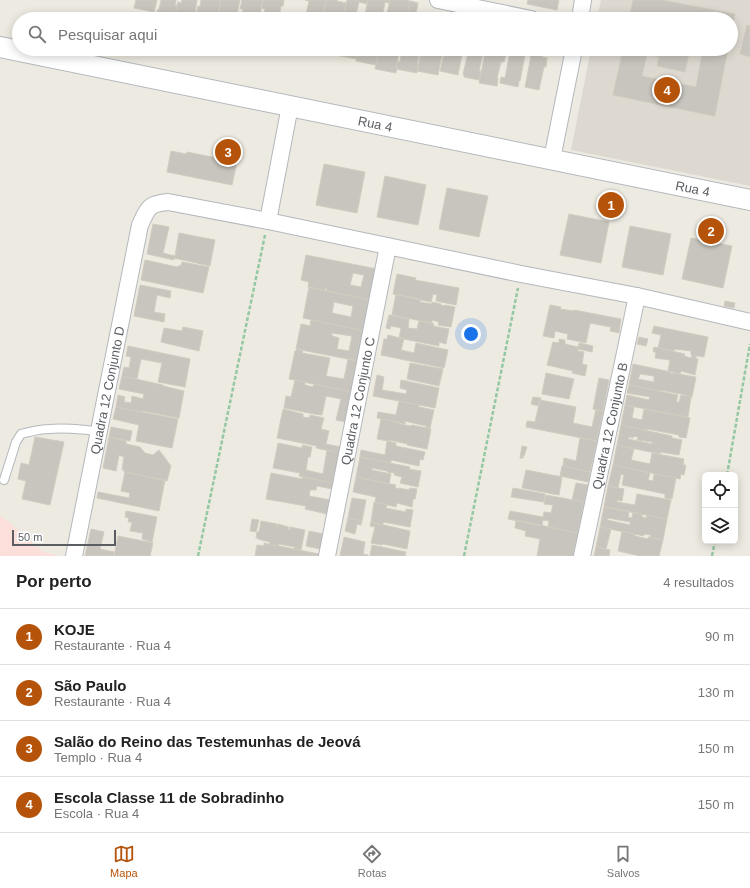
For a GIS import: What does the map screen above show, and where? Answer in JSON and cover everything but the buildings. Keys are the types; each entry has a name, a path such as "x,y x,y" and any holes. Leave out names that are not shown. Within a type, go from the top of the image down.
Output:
{"street":[{"path":"438,0 497,12"},
{"path":"581,12 583,0"},
{"name":"Rua 4","path":"0,47 12,49"},
{"name":"Rua 4","path":"44,56 750,200"},
{"path":"552,159 573,56"},
{"path":"268,221 290,106"},
{"name":"Quadra 12 Conjunto D","path":"74,556 140,225 150,207 157,203 168,202 268,221 521,274 636,296 750,322"},
{"name":"Quadra 12 Conjunto C","path":"327,556 388,246"},
{"name":"Quadra 12 Conjunto B","path":"582,556 636,296"}],"lane":[{"path":"4,480 16,442 21,434 34,430 50,428 99,431"}],"path":[{"path":"198,556 268,221"},
{"path":"464,556 521,274"},
{"path":"728,472 750,344"},
{"path":"712,556 714,544"}],"shaded area":[{"path":"601,0 750,0 750,186 571,150 590,56 738,56 738,12 598,12"},
{"path":"0,515 43,552 61,556 0,556"}],"place":[{"name":"Escola Classe 11 de Sobradinho","path":"667,90"},
{"name":"Salão do Reino das Testemunhas de Jeová","path":"228,152"},
{"name":"KOJE","path":"611,205"},
{"name":"São Paulo","path":"711,231"}]}
